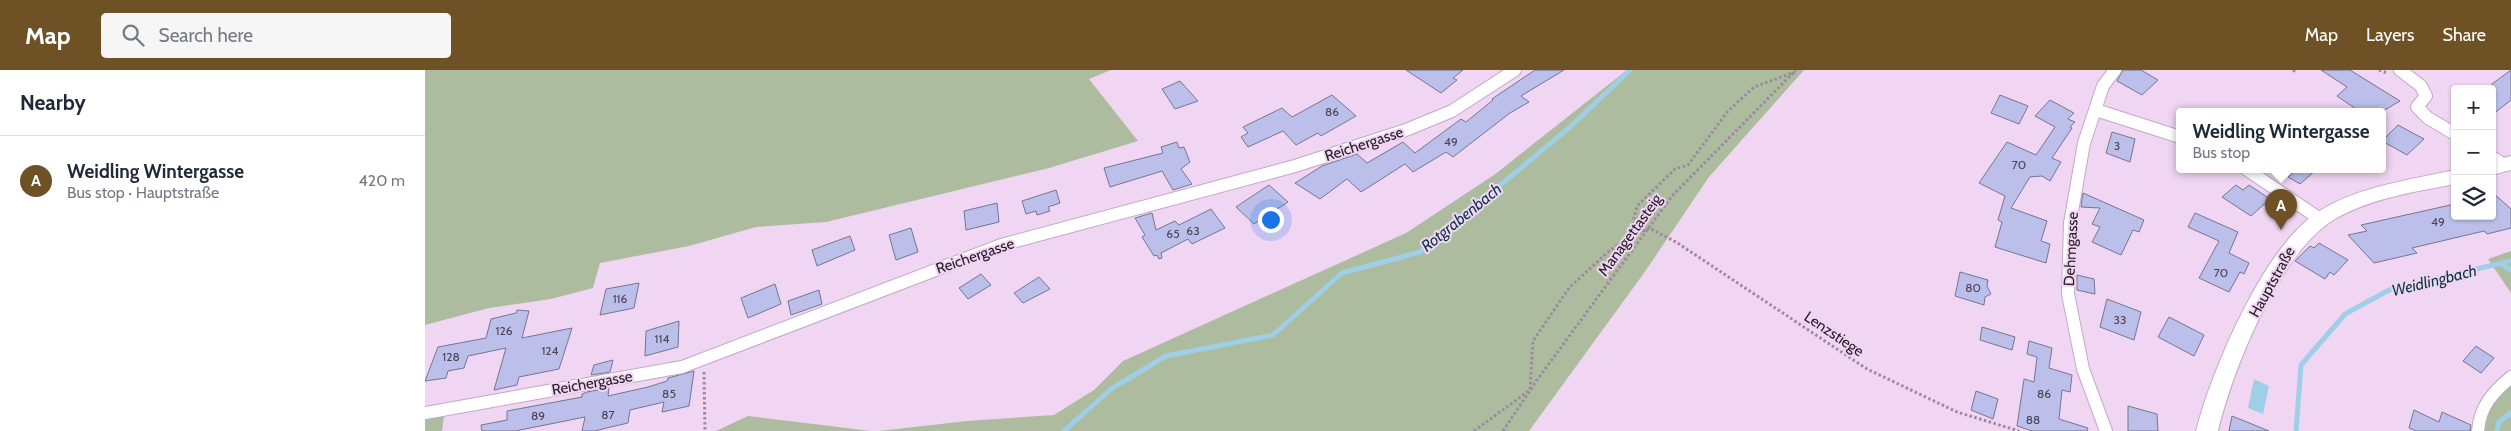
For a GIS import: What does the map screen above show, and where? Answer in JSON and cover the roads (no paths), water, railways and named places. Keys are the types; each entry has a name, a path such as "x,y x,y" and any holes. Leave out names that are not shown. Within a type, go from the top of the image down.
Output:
{"main road":[{"name":"Hauptstraße","path":"2207,431 2223,373 2278,266 2296,239 2320,219 2356,201 2397,189 2451,178"}],"street":[{"name":"Reichergasse","path":"425,413 682,367 1001,245 1295,166 1406,130 1452,111 1515,70"},
{"name":"Dehmgasse","path":"2106,431 2083,369 2068,294 2070,223 2084,143 2103,86 2115,70"},
{"path":"2400,70 2425,91 2426,96 2417,107 2429,118 2451,132"},
{"path":"2096,110 2176,136"},
{"path":"2252,173 2320,219"},
{"path":"2478,431 2478,422 2489,395 2511,377"}],"water":[{"path":"2254,379 2269,386 2263,414 2248,408"}],"waterway":[{"name":"Rotgrabenbach","path":"1064,431 1111,389 1166,356 1273,335 1342,273 1420,252 1570,127 1630,70"},
{"name":"Weidlingbach","path":"2296,431 2301,365 2345,314 2391,289 2511,261"},
{"path":"2501,264 2511,270"},
{"path":"2497,431 2499,422 2511,413"}],"place":[{"name":"Weidling Wintergasse","path":"2281,230"}]}
